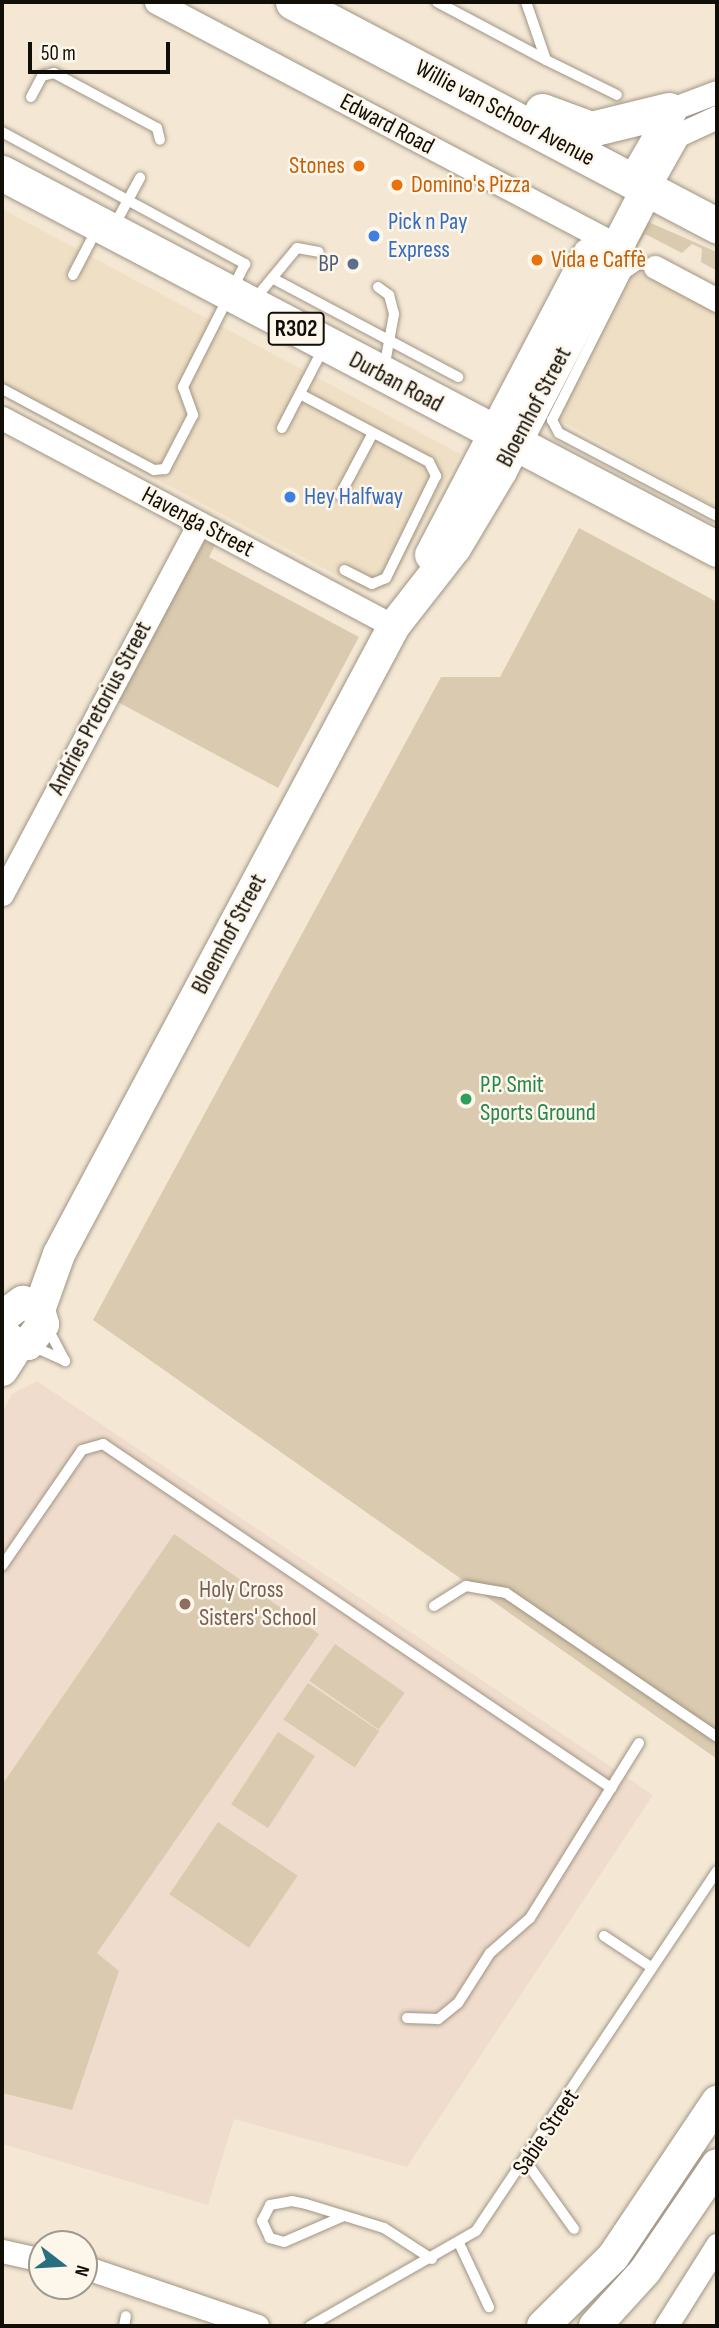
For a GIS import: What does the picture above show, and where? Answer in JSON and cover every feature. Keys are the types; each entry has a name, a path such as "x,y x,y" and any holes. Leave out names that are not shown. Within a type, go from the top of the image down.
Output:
{"main road":[{"name":"Willie van Schoor Avenue","path":"293,2 717,226"},
{"path":"443,80 516,98 581,129 669,110"},
{"name":"Durban Road","path":"2,173 503,440 717,549"}],"street":[{"name":"Edward Road","path":"156,2 608,241"},
{"path":"638,184 669,110 717,92"},
{"path":"638,184 678,135 717,117"},
{"name":"Bloemhof Street","path":"15,1326 59,1254 399,621 455,548 503,440 638,184"},
{"path":"655,267 717,300"},
{"name":"Havenga Street","path":"4,424 399,621"},
{"name":"Andries Pretorius Street","path":"2,894 199,523"},
{"path":"543,2326 613,2257 717,2102"},
{"path":"595,2326 645,2271 717,2165"},
{"path":"2,2251 28,2257"},
{"path":"666,2326 714,2256"},
{"path":"98,2272 234,2322 257,2326"}],"lane":[{"path":"437,2 617,95"},
{"path":"526,2 546,60"},
{"path":"31,97 44,74 54,73 157,128 160,140"},
{"path":"2,132 242,259 241,300"},
{"path":"73,275 128,200 140,178"},
{"path":"2,390 161,471 192,419 183,387 241,300 272,278 297,248 320,252"},
{"path":"655,267 639,264 626,273 552,420 559,433 717,516"},
{"path":"272,278 458,377"},
{"path":"378,287 393,304 383,375"},
{"path":"282,428 325,345"},
{"path":"300,394 429,462 436,482 386,579 372,584 344,570"},
{"path":"340,495 373,433"},
{"path":"2,1566 77,1456 103,1444 611,1788"},
{"path":"435,1606 466,1586 506,1593 717,1737"},
{"path":"407,2018 438,2019 458,2003 490,1953 530,1918 639,1743"},
{"name":"Sabie Street","path":"310,2326 459,2244 527,2163 651,1967 717,1871"},
{"path":"604,1936 651,1967"},
{"path":"527,2163 574,2229"},
{"path":"344,2216 285,2242 270,2238 262,2221 270,2205 284,2199 344,2216 395,2233 432,2259"},
{"path":"459,2244 489,2307"}],"shaded area":[{"path":"2,209 460,454 389,587 370,593 2,397"},
{"path":"644,220 717,252 717,271 701,262 702,249 692,244 682,253 645,234 631,257 626,255"},
{"path":"646,273 717,311 717,508 558,419 631,275"},
{"name":"P.P. Smit Sports Ground","path":"579,528 717,602 717,1759 93,1320 441,677 500,677"},
{"path":"204,542 216,543 209,557 359,637 278,788 116,701"},
{"name":"Holy Cross Sisters' School","path":"37,1381 653,1795 407,2167 234,2119 208,2205 2,2144 2,1413 12,1394"},
{"path":"174,1534 319,1634 97,1953 119,1971 72,2110 2,2093 2,1785"},
{"path":"335,1644 405,1693 379,1730 309,1681"},
{"path":"308,1683 379,1731 355,1768 283,1719"},
{"path":"278,1732 315,1756 268,1828 231,1804"},
{"path":"218,1822 298,1876 249,1948 169,1894"}],"place":[{"name":"Stones","path":"359,166"},
{"name":"Domino's Pizza","path":"397,185"},
{"name":"Pick n Pay Express","path":"374,236"},
{"name":"Vida e Caffè","path":"537,260"},
{"name":"BP","path":"353,264"},
{"name":"Hey Halfway","path":"290,497"},
{"name":"P.P. Smit Sports Ground","path":"466,1099"},
{"name":"Holy Cross Sisters' School","path":"185,1604"}]}
